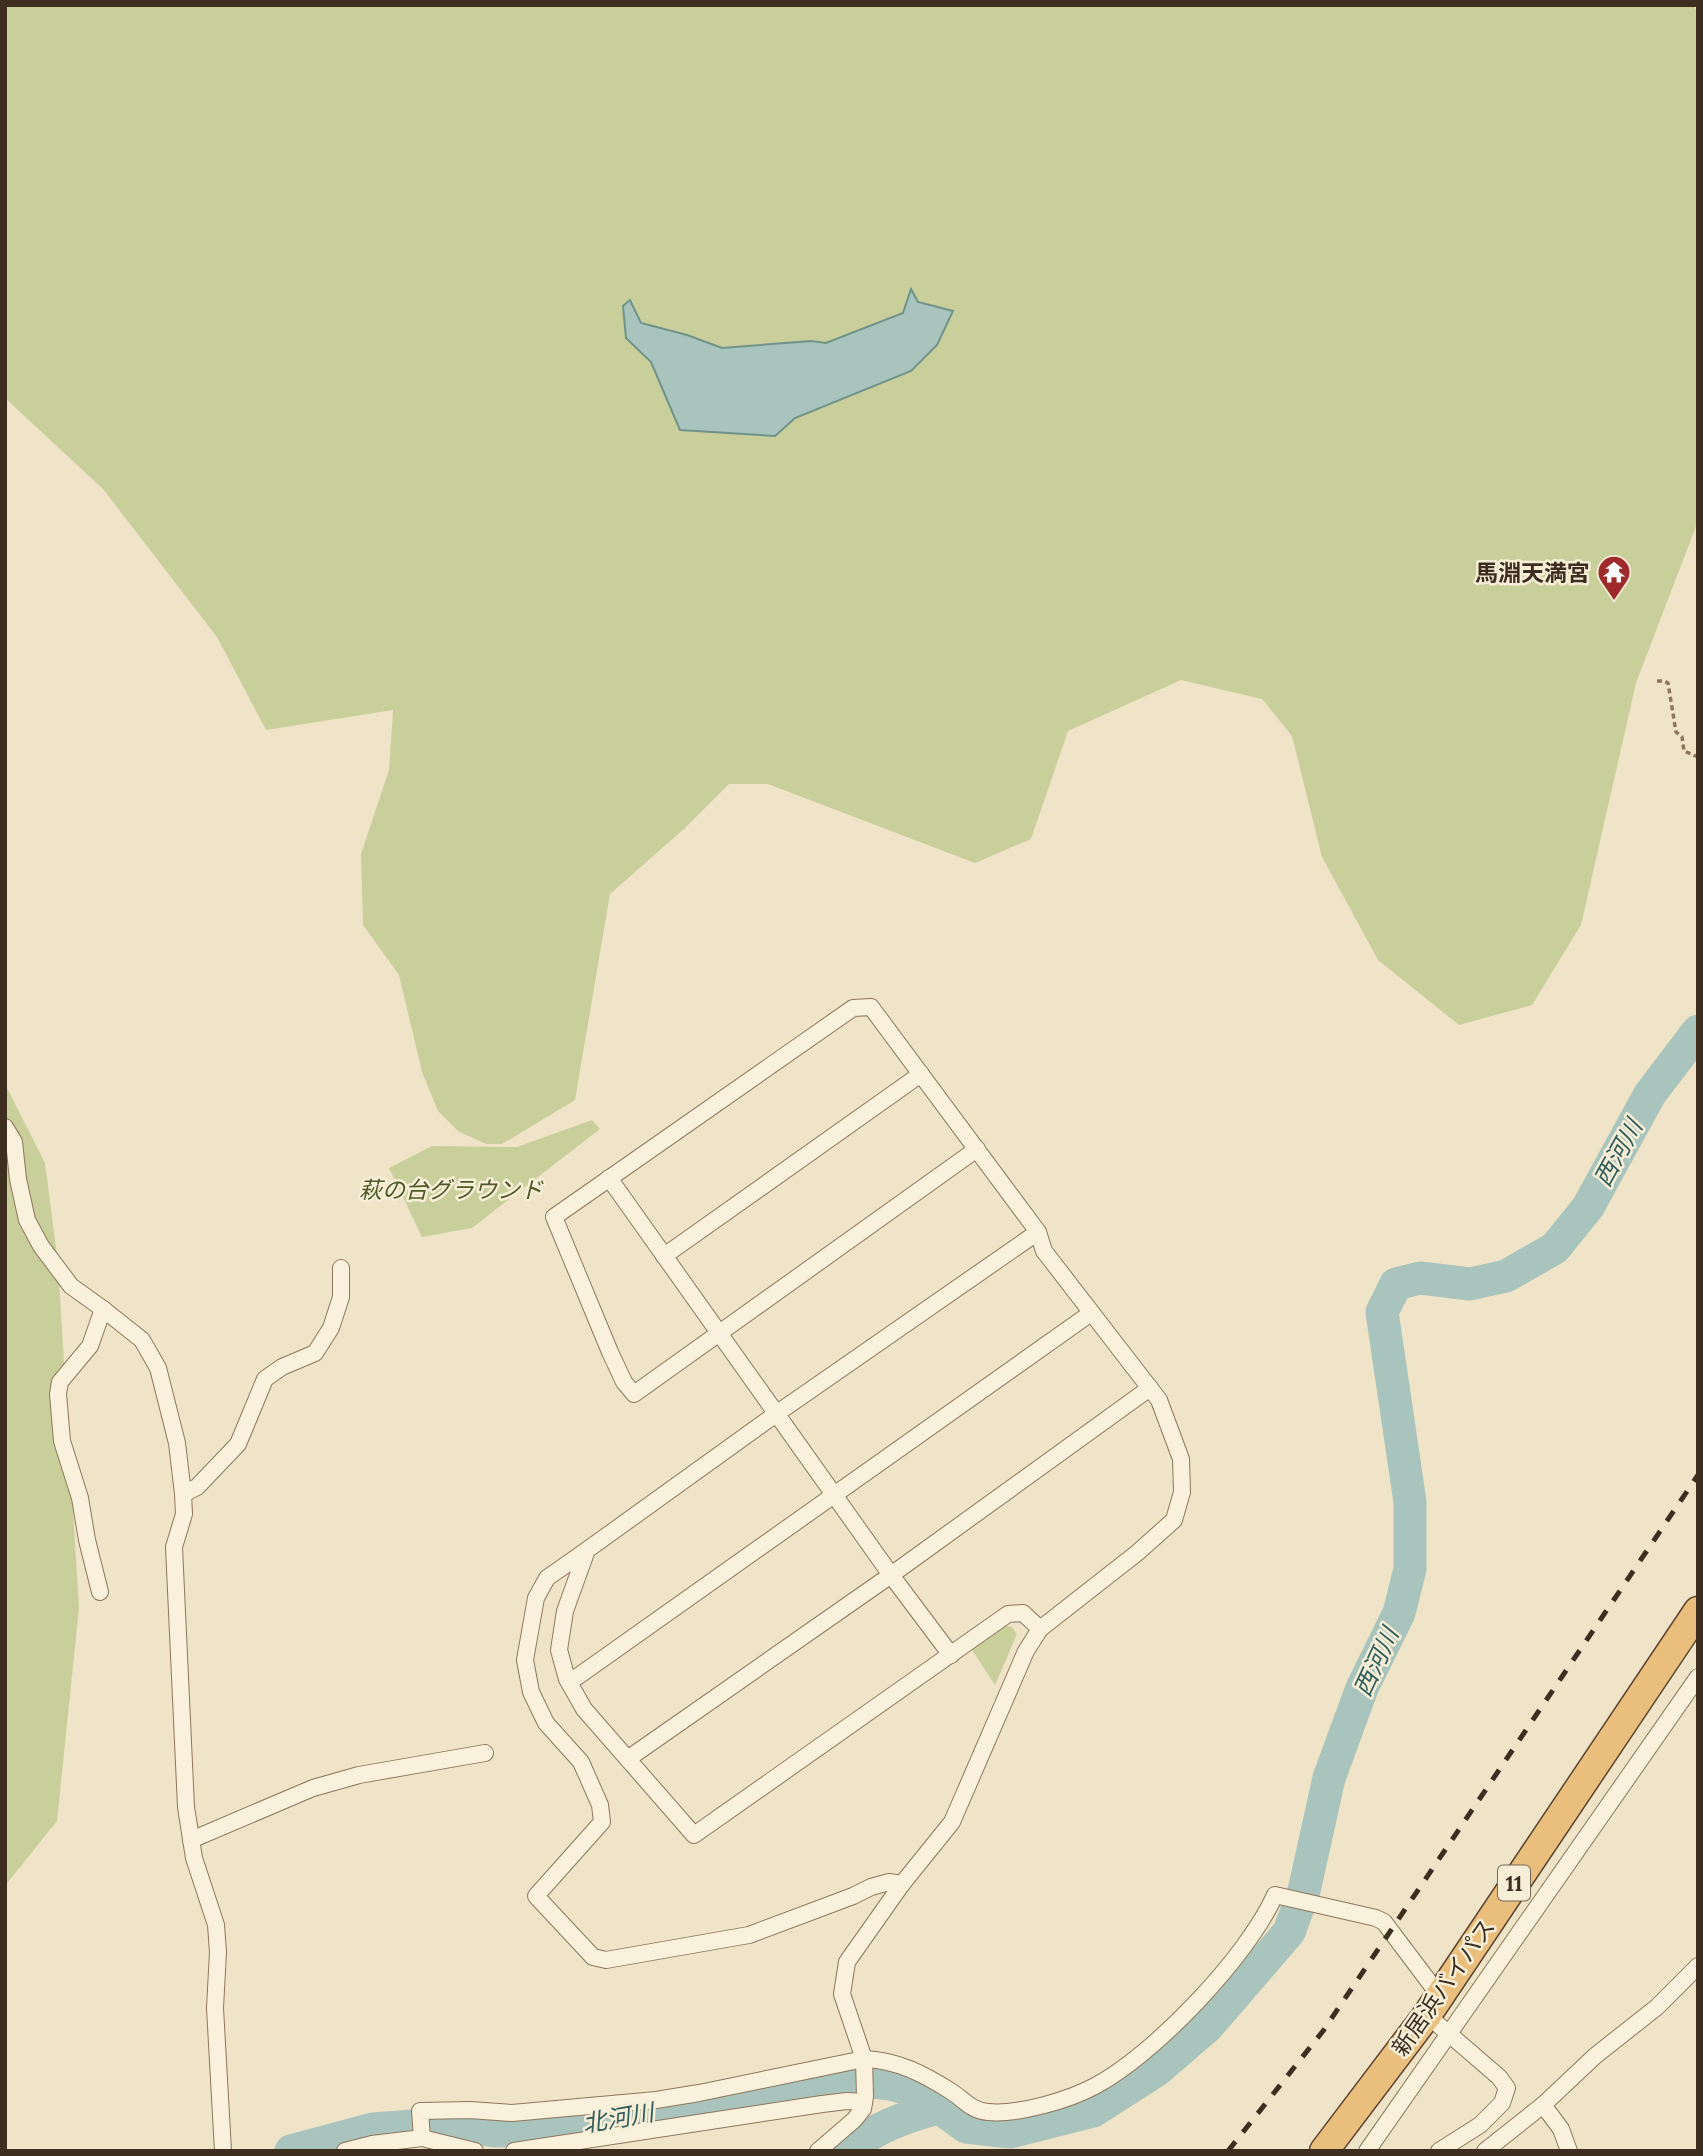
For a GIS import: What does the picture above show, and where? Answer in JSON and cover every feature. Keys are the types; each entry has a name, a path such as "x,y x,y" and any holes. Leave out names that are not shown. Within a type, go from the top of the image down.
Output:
{"highway":[{"name":"新居浜バイパス","path":"1324,2151 1433,2005 1698,1611"}],"street":[{"path":"818,2151 854,2120 863,2109 865,2099 864,2063 842,1994 847,1962 902,1884 952,1822 1026,1651 1040,1629 1137,1553 1174,1520 1182,1492 1181,1459 1158,1400 1150,1388 1044,1251 1038,1232 977,1149 871,1007 853,1008 554,1217 624,1382 634,1394 977,1149"},
{"path":"664,1256 921,1074"},
{"path":"5,1127 14,1142 18,1179 27,1220 41,1245 71,1286 142,1340 158,1368 177,1443 184,1514 174,1547 186,1807 194,1858 216,1925 218,1952 215,2008 223,2151"},
{"path":"609,1178 891,1575 951,1655"},
{"path":"902,1884 889,1882 871,1886 853,1896 749,1935 606,1960 593,1957 536,1896 602,1822 600,1805 581,1762 545,1723 531,1692 524,1660 536,1598 547,1578 776,1414 1038,1232"},
{"path":"183,1494 197,1487 238,1444 265,1379 282,1367 315,1353 331,1328 341,1297 341,1268"},
{"path":"100,1591 80,1498 62,1441 58,1394 60,1382 90,1346 103,1309"},
{"path":"567,1679 577,1677 1091,1312"},
{"path":"629,1758 891,1575 1150,1388"},
{"path":"587,1550 565,1611 559,1650 567,1679 584,1709 694,1835 1008,1614 1023,1613 1040,1629"},
{"path":"1367,2151 1698,1678"},
{"path":"191,1840 313,1788 359,1775 485,1753"},
{"path":"421,2135 421,2111 512,2113 656,2099 878,2059 911,2067 952,2092 973,2109 988,2112 1018,2110 1072,2096 1097,2085 1133,2060 1174,2023 1232,1963 1275,1895 1384,1922 1449,2034 1499,2077 1507,2088 1502,2104 1480,2125 1439,2151"},
{"path":"1485,2151 1543,2105 1595,2056 1657,2007 1698,1966"},
{"path":"514,2151 865,2099"},
{"path":"1543,2105 1561,2129 1569,2151"},
{"path":"345,2151 421,2135 475,2151"}],"path":[{"path":"1657,681 1668,683 1676,732 1682,737 1684,751 1698,757"}],"green space":[{"path":"5,5 1694,5 1698,16 1698,521 1636,683 1581,925 1532,1005 1459,1025 1378,960 1322,857 1292,736 1262,699 1181,680 1068,731 1031,839 975,863 768,784 729,784 685,828 610,894 575,1100 502,1144 486,1144 458,1131 438,1111 422,1072 399,975 363,925 361,854 389,770 393,710 266,730 217,637 103,489 5,398"},
{"path":"5,1084 45,1163 58,1263 79,1608 57,1821 5,1886"},
{"name":"萩の台グラウンド","path":"592,1120 600,1129 472,1228 422,1237 389,1168 432,1146 517,1147"},
{"path":"1006,1626 1012,1627 1017,1634 995,1685 972,1650"}],"water":[{"path":"911,289 918,302 953,311 937,345 911,371 795,418 775,436 680,430 651,362 626,338 623,306 630,300 641,323 722,348 811,341 826,343 903,313"}],"waterway":[{"name":"西河川","path":"291,2151 373,2129 440,2124 495,2131 549,2130 637,2113 810,2091 847,2079 891,2084 918,2092 966,2127 1010,2132 1093,2111 1157,2070 1207,2027 1289,1932 1304,1891 1329,1778 1362,1688 1399,1613 1410,1569 1410,1502 1382,1312 1396,1284 1420,1278 1470,1284 1506,1276 1555,1248 1588,1207 1650,1094 1698,1031"},
{"name":"西河川","path":"846,2151 890,2124 939,2108"}],"railway":[{"path":"1228,2151 1323,2031 1698,1475"}],"place":[{"name":"馬淵天満宮","path":"1614,602"}],"water label":[{"name":"北河川","path":"618,2118"}]}
